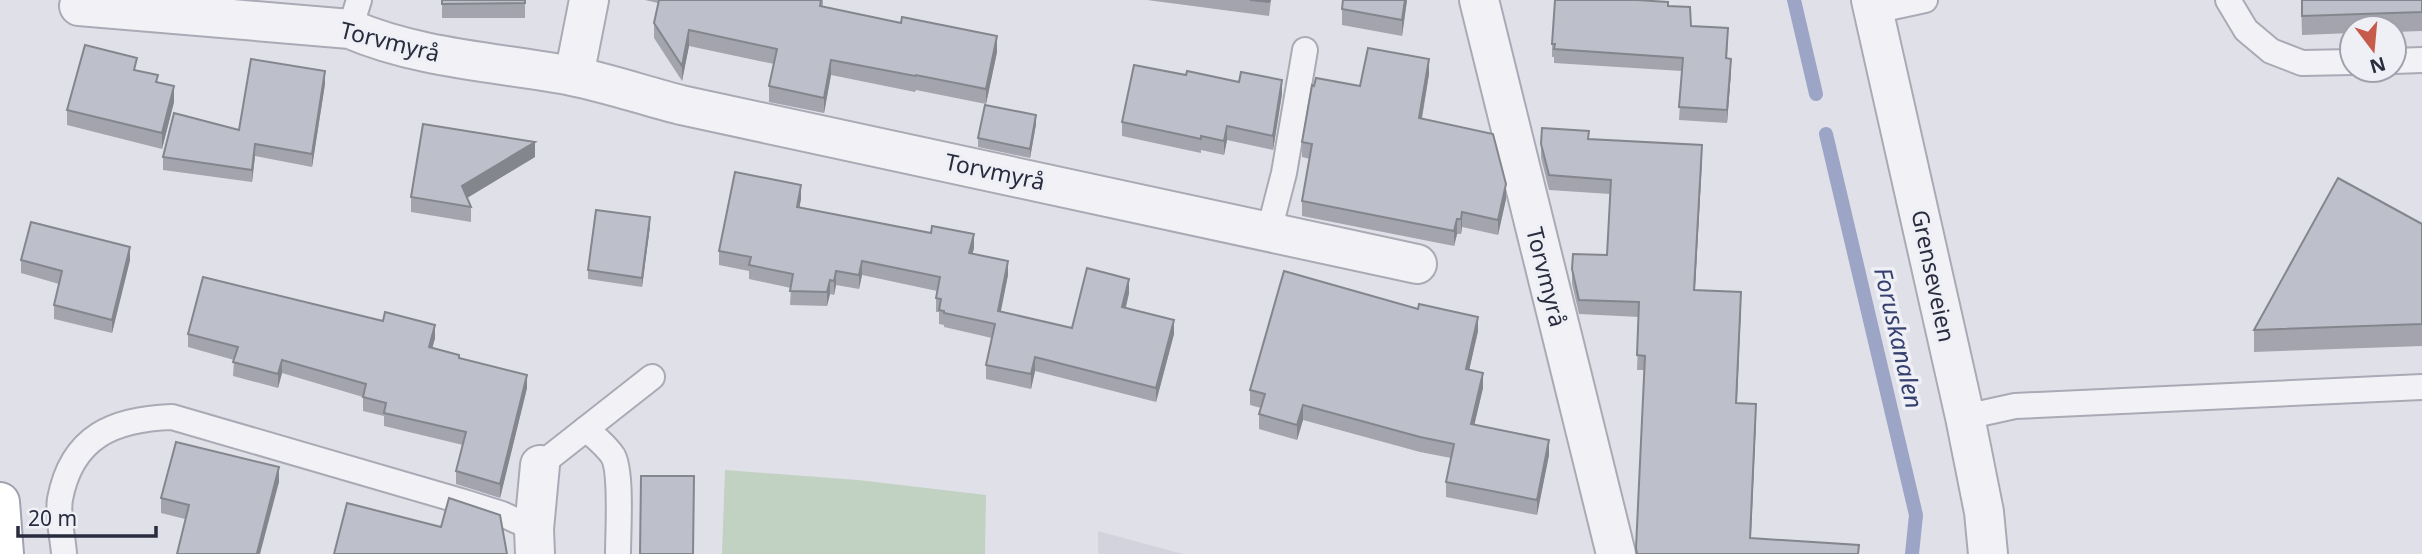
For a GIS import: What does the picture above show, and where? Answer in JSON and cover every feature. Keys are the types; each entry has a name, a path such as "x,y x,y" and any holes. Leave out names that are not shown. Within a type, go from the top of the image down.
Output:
{"main road":[{"path":"0,502 4,554"}],"street":[{"path":"574,76 589,0"},
{"name":"Torvmyrå","path":"1479,0 1616,554"},
{"name":"Torvmyrå","path":"79,6 354,14 382,42 435,54 574,76 681,105 1417,264"},
{"name":"Grenseveien","path":"1872,6 1965,417 1988,554"},
{"path":"534,541 540,465"}],"lane":[{"path":"1872,6 1924,0"},
{"path":"2228,0 2246,30 2271,51 2302,63 2338,62"},
{"path":"1269,232 1284,173 1305,50"},
{"path":"540,465 652,377"},
{"path":"1965,417 2015,406 2422,387"},
{"path":"64,554 60,502 69,470 88,442 114,425 145,418 172,417 502,514 534,541"},
{"path":"586,429 615,458 618,554"}],"shaded area":[{"path":"1098,531 1183,554 1098,554"}],"green space":[{"path":"725,470 858,480 986,495 985,554 722,554"}],"building":[{"path":"442,0 525,0 525,3 442,4"},
{"path":"659,0 821,0 820,6 901,23 902,17 997,36 986,89 831,60 824,98 769,86 777,49 689,30 682,66 654,23"},
{"path":"1343,0 1405,0 1402,20 1342,9"},
{"path":"1555,0 1668,2 1668,6 1690,7 1691,26 1728,28 1726,58 1731,59 1727,110 1679,107 1683,58 1554,49 1555,44 1552,44"},
{"path":"2302,0 2422,0 2422,12 2302,16"},
{"path":"85,45 137,58 134,70 158,75 156,82 174,86 162,133 67,110"},
{"path":"1368,48 1429,59 1419,118 1493,134 1506,184 1498,220 1462,212 1454,231 1302,201 1312,144 1302,142 1312,85 1314,86 1316,78 1360,86"},
{"path":"251,59 325,71 312,154 255,144 252,170 163,157 174,113 239,130"},
{"path":"1134,65 1186,75 1187,71 1239,82 1241,72 1282,80 1273,136 1227,126 1224,141 1201,136 1201,139 1122,122"},
{"path":"985,105 1036,115 1030,149 978,138"},
{"path":"423,124 535,142 462,186 471,207 411,197"},
{"path":"1542,128 1589,131 1588,139 1702,145 1694,290 1741,292 1736,403 1756,404 1750,538 1859,545 1858,554 1637,554 1645,356 1637,355 1639,302 1579,300 1572,269 1573,254 1607,255 1611,180 1549,175 1541,144"},
{"path":"735,172 801,185 797,207 931,233 932,226 974,234 969,253 1008,261 998,311 1072,328 1087,268 1129,279 1122,307 1174,320 1156,388 1035,357 1031,374 986,365 995,324 939,310 941,299 936,298 940,277 862,261 859,275 836,271 834,281 830,280 827,292 790,291 793,274 749,265 751,257 719,251"},
{"path":"2338,178 2422,224 2422,324 2254,330"},
{"path":"596,210 650,217 642,278 588,270"},
{"path":"31,222 130,247 112,320 54,305 62,271 21,260"},
{"path":"1284,271 1418,309 1419,304 1478,317 1466,369 1483,373 1471,424 1549,440 1537,500 1446,482 1454,444 1303,405 1297,425 1259,414 1265,394 1250,390"},
{"path":"203,277 383,321 385,312 435,325 429,347 459,355 459,358 527,375 500,484 456,471 466,432 384,413 386,403 363,397 366,384 282,360 278,374 233,362 238,347 188,334"},
{"path":"176,442 279,467 257,553 260,554 177,554 189,505 161,498"},
{"path":"641,476 694,476 693,554 640,554"},
{"path":"449,498 500,515 507,554 334,554 347,503 441,527"}],"waterway":[{"name":"Foruskanalen","path":"1794,0 1816,94"},
{"name":"Foruskanalen","path":"1826,134 1916,515 1912,554"}]}
